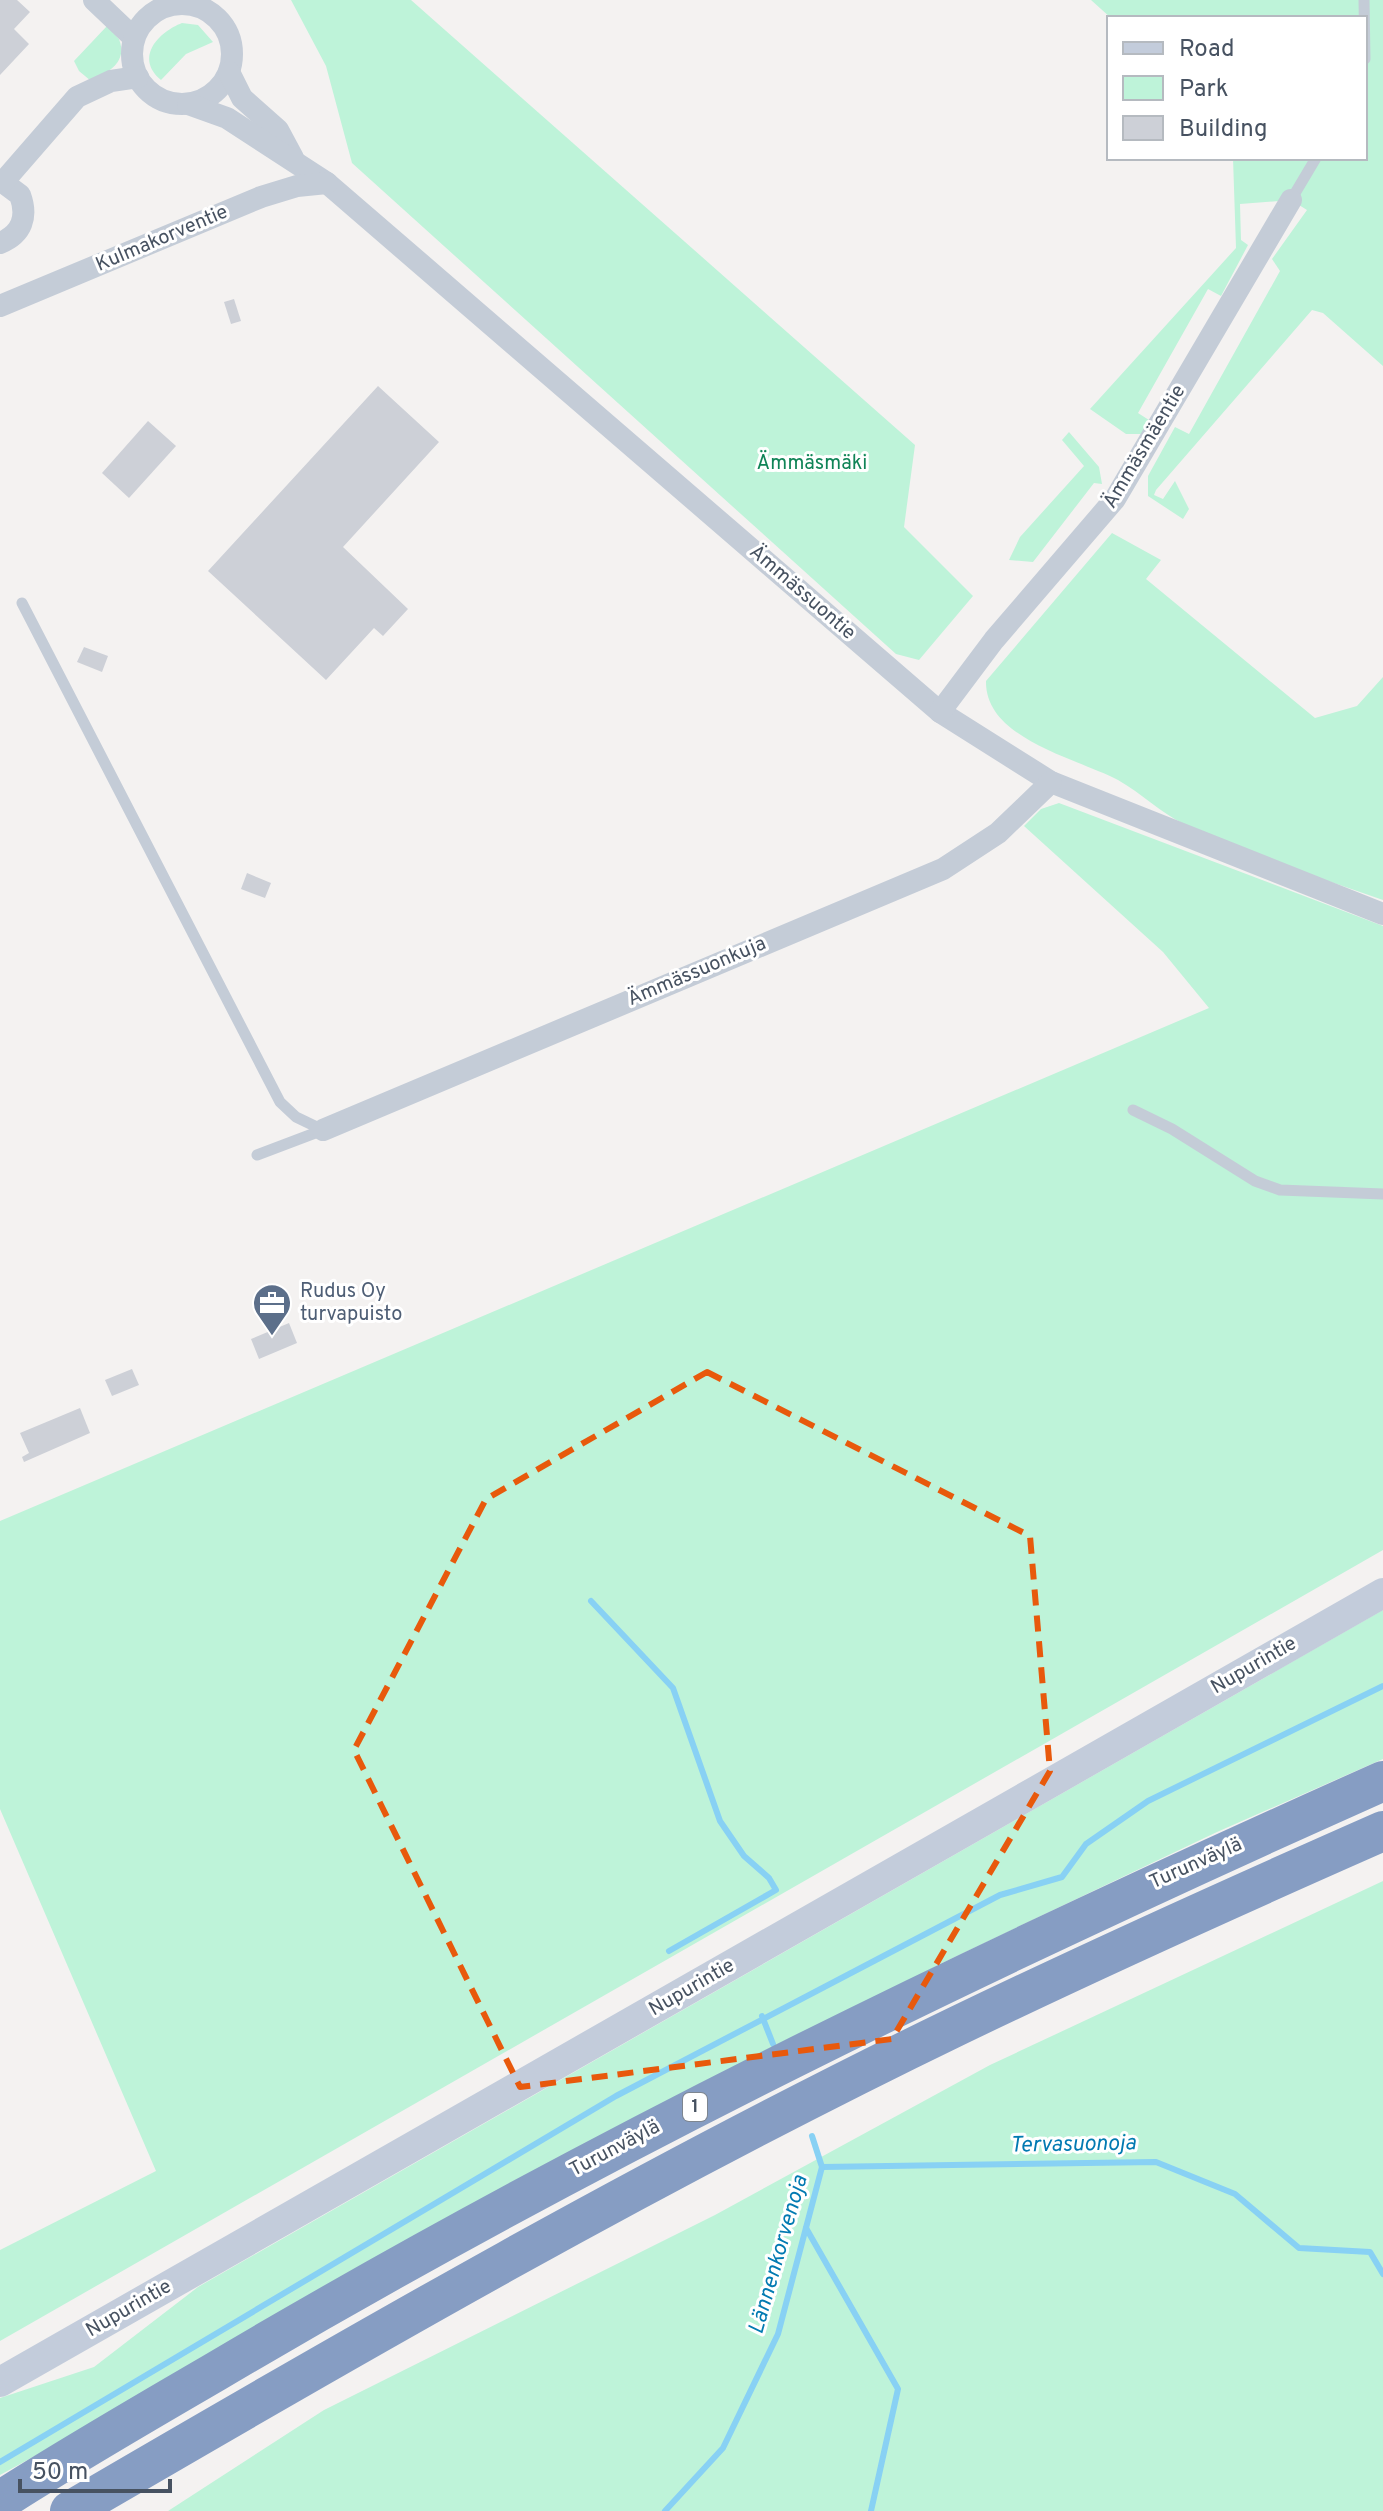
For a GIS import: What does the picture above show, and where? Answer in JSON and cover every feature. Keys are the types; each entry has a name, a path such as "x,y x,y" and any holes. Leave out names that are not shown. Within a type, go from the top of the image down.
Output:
{"highway":[{"name":"Turunväylä","path":"70,2511 162,2430 475,2223 740,2084 1119,1898 1383,1781"},
{"name":"Turunväylä","path":"0,2501 162,2430 499,2264 820,2095 1143,1938 1383,1831"}],"main road":[{"name":"Nupurintie","path":"0,2382 1383,1593"}],"street":[{"path":"94,0 134,38"},
{"path":"222,0 222,24"},
{"path":"185,2 199,7 222,24 230,39 229,72 213,93 188,104 159,98 138,77 132,51 134,38 147,18 150,6 185,2"},
{"name":"Ämmässuontie","path":"229,72 242,98 278,130 293,158"},
{"path":"0,243 13,236 24,217 20,195 2,180 77,97 111,81 138,77"},
{"name":"Ämmässuontie","path":"188,104 211,109 293,158 327,183 940,712 1051,782 1383,914"},
{"name":"Kulmakorventie","path":"0,306 261,197 297,186 327,183"},
{"name":"Ämmäsmäentie","path":"940,712 994,640 1115,499 1291,200"},
{"name":"Ämmässuonkuja","path":"323,1130 943,869 998,833 1051,782"}],"lane":[{"name":"Ämmäsmäentie","path":"1291,200 1315,160"},
{"path":"22,603 280,1102 296,1117 323,1130"},
{"path":"1133,1110 1172,1129 1255,1181 1280,1190 1383,1194"},
{"path":"257,1155 323,1130"}],"highlighted area":[{"path":"707,1372 1030,1536 1050,1771 892,2039 520,2087 354,1750 486,1499"}],"green space":[{"name":"Ämmäsmäki","path":"291,0 411,0 915,445 904,527 973,596 919,660 896,654 352,163 326,66"},
{"path":"1091,0 1383,0 1383,366 1323,313 1312,310 1156,490 1154,495 1163,499 1175,481 1189,509 1183,519 1148,496 1148,476 1175,427 1189,434 1280,271 1272,259 1307,210 1291,200 1240,204 1241,240 1248,245 1221,296 1208,289 1138,413 1152,422 1141,434 1126,434 1090,409 1236,248 1233,160 1367,160 1367,16 1109,16"},
{"path":"182,23 198,25 213,42 186,54 161,80 153,71 150,54 165,32"},
{"path":"107,26 119,39 121,54 110,70 91,81 79,71 74,61"},
{"path":"1069,432 1099,467 1102,484 1094,483 1033,562 1009,560 1020,537 1084,466 1062,440"},
{"path":"1112,533 1161,560 1146,579 1315,718 1357,706 1383,677 1383,900 1258,856 1184,824 1118,780 1036,744 1000,718 990,701 986,681"},
{"path":"1059,803 1383,926 1383,1550 0,2341 0,2250 156,2171 0,1809 0,1521 1209,1008 1163,952 1024,826 1041,809"},
{"path":"1383,1610 1383,1759 1217,1832 936,1966 0,2475 0,2398 94,2367 198,2287"},
{"path":"1383,1881 1383,2511 168,2511 324,2410 715,2215 990,2065"}],"building":[{"path":"0,0 17,0 30,12 14,29 29,44 0,75"},
{"path":"234,299 241,321 231,324 224,302"},
{"path":"378,386 439,442 343,547 408,609 383,636 374,628 326,680 208,571"},
{"path":"148,421 176,446 129,498 102,473"},
{"path":"84,647 108,656 102,672 77,662"},
{"path":"247,873 271,883 265,898 241,889"},
{"path":"289,1323 297,1343 259,1359 251,1339"},
{"path":"132,1369 139,1385 112,1396 105,1380"},
{"path":"80,1408 90,1433 24,1462 22,1457 29,1453 20,1433"}],"waterway":[{"path":"591,1601 673,1688 720,1821 744,1856 769,1878 776,1890 669,1951"},
{"path":"0,2462 616,2096 1000,1895 1062,1877 1086,1844 1148,1801 1383,1686"},
{"path":"762,2016 773,2044"},
{"path":"812,2136 822,2167"},
{"name":"Tervasuonoja","path":"822,2167 1156,2162 1235,2194 1299,2248 1370,2252 1383,2274"},
{"name":"Lännenkorvenoja","path":"665,2511 723,2448 778,2334 822,2167"},
{"path":"806,2228 898,2389 871,2511"}],"place":[{"name":"Rudus Oy turvapuisto","path":"272,1337"}]}
